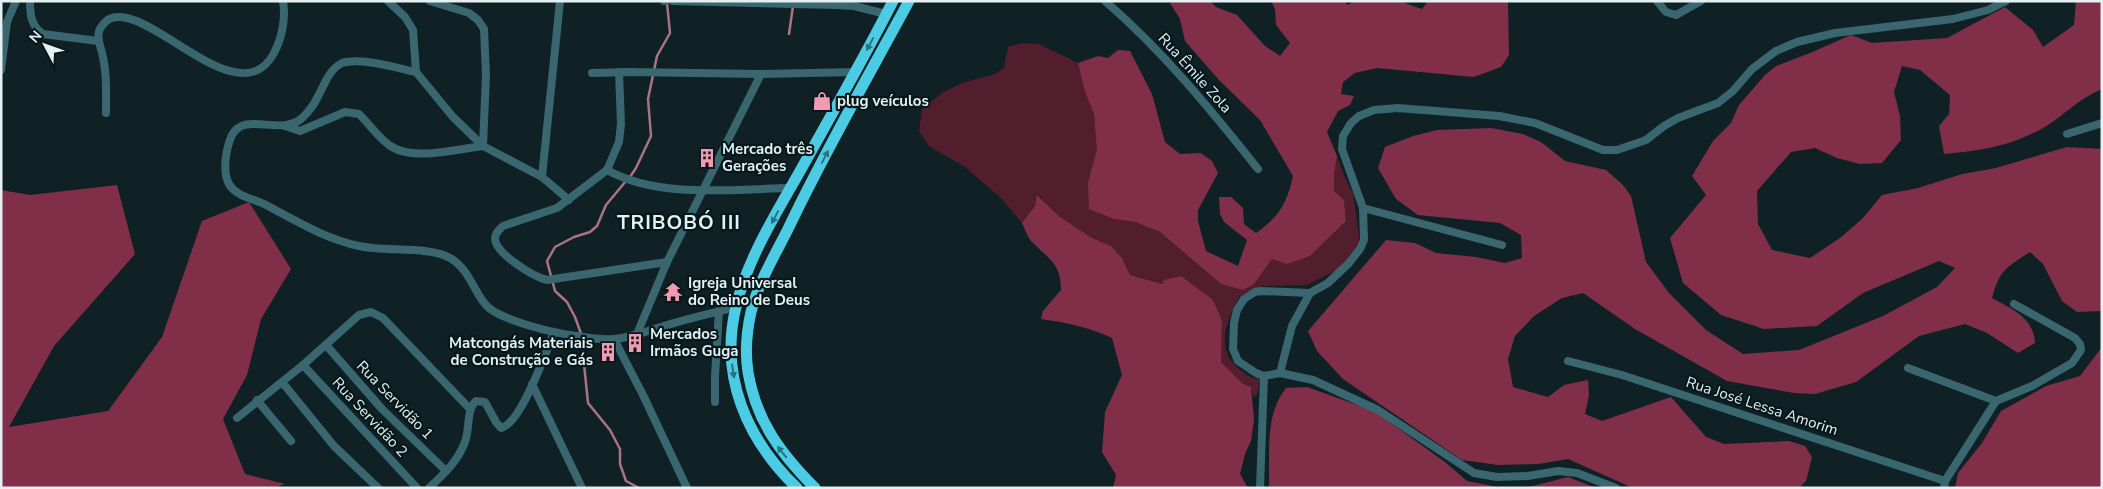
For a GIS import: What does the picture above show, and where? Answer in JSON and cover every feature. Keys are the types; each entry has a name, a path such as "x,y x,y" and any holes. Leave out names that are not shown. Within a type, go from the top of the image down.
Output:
{"highway":[{"path":"797,488 776,466 760,444 744,416 734,374 731,347 736,307 744,280 753,262 893,1"},
{"path":"815,488 777,446 764,423 755,400 748,371 747,343 751,312 759,287 800,204 909,1"}],"street":[{"path":"1,70 7,22 16,1"},
{"path":"30,1 32,23 37,30 44,34 98,41"},
{"path":"106,113 105,68 98,41 100,30 104,23 114,15 126,14 143,19 223,66 239,72 251,73 271,59 278,46 283,26 283,1"},
{"path":"388,1 405,17 413,30 416,72 452,117 483,146 542,177 569,200"},
{"path":"430,1 469,13 478,20 484,29 486,75 483,146"},
{"path":"542,177 560,1"},
{"path":"672,1 854,6 886,14"},
{"path":"874,10 878,1"},
{"name":"Rua Êmile Zola","path":"1105,1 1162,54 1214,113 1258,169"},
{"path":"1657,1 1666,12 1676,15 1701,1"},
{"path":"1616,488 1577,473 1558,471 1528,476 1496,477 1474,473 1378,410 1313,380 1280,373 1264,376 1247,368 1238,361 1233,349 1234,323 1237,310 1244,299 1255,292 1310,293 1328,283 1349,264 1360,249 1364,240 1363,208 1342,149 1343,136 1350,123 1359,116 1374,110 1398,108 1499,116 1535,123 1603,150 1617,150 1646,140 1678,118 1718,103 1733,91 1752,69 1776,51 1797,42 1835,32 1954,19 1988,10 2006,1"},
{"path":"285,126 295,123 315,104 327,78 340,64 351,61 416,72"},
{"path":"619,72 621,124 618,142 607,170 569,200 548,212 503,226 495,237 496,244 506,255 529,271 551,280 667,262"},
{"path":"592,73 761,74 856,72"},
{"path":"637,334 667,262 761,74"},
{"path":"483,146 413,154 399,151 388,145 359,114 345,112 300,131 285,126 252,123 241,126 234,132 228,146 226,171 228,183 239,194 268,205 295,222 326,236 358,246 383,250 436,253 450,258 467,274 490,310 554,332 588,338 614,339 736,307"},
{"path":"2067,134 2102,123"},
{"path":"607,170 635,183 704,190 791,188"},
{"path":"1363,208 1502,245"},
{"path":"1280,373 1292,326 1310,293"},
{"path":"1945,484 1996,401 2032,386 2072,363 2081,350 2080,344 2075,338 2014,304"},
{"path":"715,402 719,311"},
{"path":"237,418 257,400 303,365 359,315 371,312 377,313 470,408"},
{"path":"429,488 459,456 469,429 470,408 476,401 481,400 487,405 498,426 501,428 508,426 519,411 554,332"},
{"path":"614,339 643,395 686,488"},
{"name":"Rua Servidão 1","path":"326,345 382,410 446,472"},
{"name":"Rua José Lessa Amorim","path":"1568,361 1639,380 1945,484"},
{"name":"Rua Servidão 2","path":"303,365 417,488"},
{"path":"1908,368 1996,401"},
{"path":"1260,488 1264,376"},
{"path":"282,382 334,446 378,488"},
{"path":"532,384 582,488"},
{"path":"257,400 291,441"}],"shaded area":[{"path":"1175,1 1210,1 1216,7 1237,15 1265,46 1280,56 1290,43 1276,25 1275,9 1271,1 1345,1 1347,5 1356,1 1399,1 1422,9 1428,1 1508,1 1509,55 1501,67 1474,77 1377,68 1355,73 1343,82 1341,94 1354,96 1350,105 1338,111 1327,132 1337,156 1334,191 1344,200 1346,221 1310,256 1287,264 1272,259 1254,284 1243,290 1221,284 1160,232 1135,222 1114,219 1089,209 1088,183 1097,149 1094,115 1084,88 1078,63 1098,56 1108,58 1118,50 1130,51 1152,94 1165,142 1180,154 1201,153 1212,161 1218,173 1198,210 1198,221 1206,251 1238,266 1247,240 1224,222 1220,214 1219,197 1231,197 1243,208 1244,224 1256,233 1271,221 1285,202 1293,176 1260,120 1218,79 1185,41 1180,19 1170,3"},
{"path":"2076,1 2102,1 2102,89 2081,101 2051,123 2026,137 1986,149 1944,154 1939,126 1949,114 1950,95 1920,70 1902,66 1894,92 1900,116 1901,140 1882,163 1860,164 1837,158 1815,148 1791,152 1757,191 1758,224 1772,250 1810,258 1840,238 1863,218 1882,195 1918,188 1962,174 1996,168 2067,147 2102,149 2101,311 2077,312 2062,301 2043,264 2030,252 2005,270 1998,281 1992,298 2021,315 2031,327 2035,343 2018,353 1987,333 1965,324 1919,336 1856,382 1815,394 1794,393 1727,381 1635,329 1583,293 1562,298 1534,316 1515,336 1508,359 1513,387 1548,397 1564,385 1588,380 1589,395 1585,414 1602,421 1671,397 1706,437 1724,444 1789,441 1805,446 1812,457 1806,481 1799,488 1633,488 1568,459 1539,464 1498,465 1462,460 1343,379 1317,351 1308,331 1386,240 1415,243 1436,253 1476,257 1505,263 1522,258 1521,235 1500,223 1418,215 1396,199 1378,168 1385,147 1413,136 1437,130 1491,128 1523,134 1541,142 1565,161 1606,170 1623,185 1631,196 1646,262 1669,293 1706,330 1743,354 1799,350 1883,316 1937,287 1955,268 1939,261 1863,293 1817,326 1764,329 1721,315 1683,283 1670,238 1706,195 1692,176 1713,141 1731,123 1739,105 1765,75 1776,66 1851,35 1872,43 1947,38 2005,7 2033,30 2043,47 2074,25"},
{"path":"1022,43 1039,44 1078,63 1094,117 1097,140 1097,150 1088,183 1114,219 1135,222 1160,232 1221,284 1254,284 1272,259 1310,256 1346,221 1344,200 1334,191 1337,156 1353,193 1360,245 1337,270 1307,285 1262,286 1239,297 1231,314 1226,332 1226,350 1236,366 1250,377 1260,379 1257,395 1253,397 1251,388 1243,384 1221,362 1222,321 1197,289 1181,276 1162,284 1130,275 1122,258 1111,246 1092,238 1060,217 1038,195 1035,206 1022,223 1002,199 965,167 929,146 919,131 922,109 942,93 962,83 995,74 1004,68 1008,47"},
{"path":"117,185 135,254 54,346 9,427 108,411 162,337 202,221 249,202 291,269 261,319 247,375 223,419 245,474 285,484 274,488 1,488 1,190 30,195"},
{"path":"1037,195 1060,217 1092,238 1111,246 1122,258 1130,275 1162,284 1164,280 1181,276 1213,300 1222,321 1221,362 1243,384 1251,387 1254,420 1251,441 1245,454 1240,474 1248,488 1113,488 1116,475 1102,452 1105,412 1122,375 1112,338 1078,326 1041,319 1043,311 1061,290 1059,273 1056,267 1031,241 1022,223 1035,206"},
{"path":"2102,347 2102,488 1955,488 1958,473 1982,443 2001,411 2046,386 2080,376"},
{"path":"1307,387 1374,411 1445,462 1467,481 1503,488 1269,488 1269,449 1274,411 1286,388"},
{"path":"1568,477 1596,488 1525,488"}],"waterway":[{"path":"630,177 651,136 648,99 657,56 670,33 667,3"},
{"path":"789,34 793,6"},
{"path":"626,181 606,205 597,226 590,232 574,237 555,247 547,261 555,291 567,302 584,342 583,354 588,403 610,430 620,449 620,464 626,481 639,488"}],"place":[{"name":"plug veículos","path":"822,101"},
{"name":"Mercado três Gerações","path":"707,158"},
{"name":"Igreja Universal do Reino de Deus","path":"673,292"},
{"name":"Mercados Irmãos Guga","path":"635,343"},
{"name":"Matcongás Materiais de Construção e Gás","path":"608,352"}],"district":[{"name":"TRIBOBÓ III","path":"679,222"}]}
